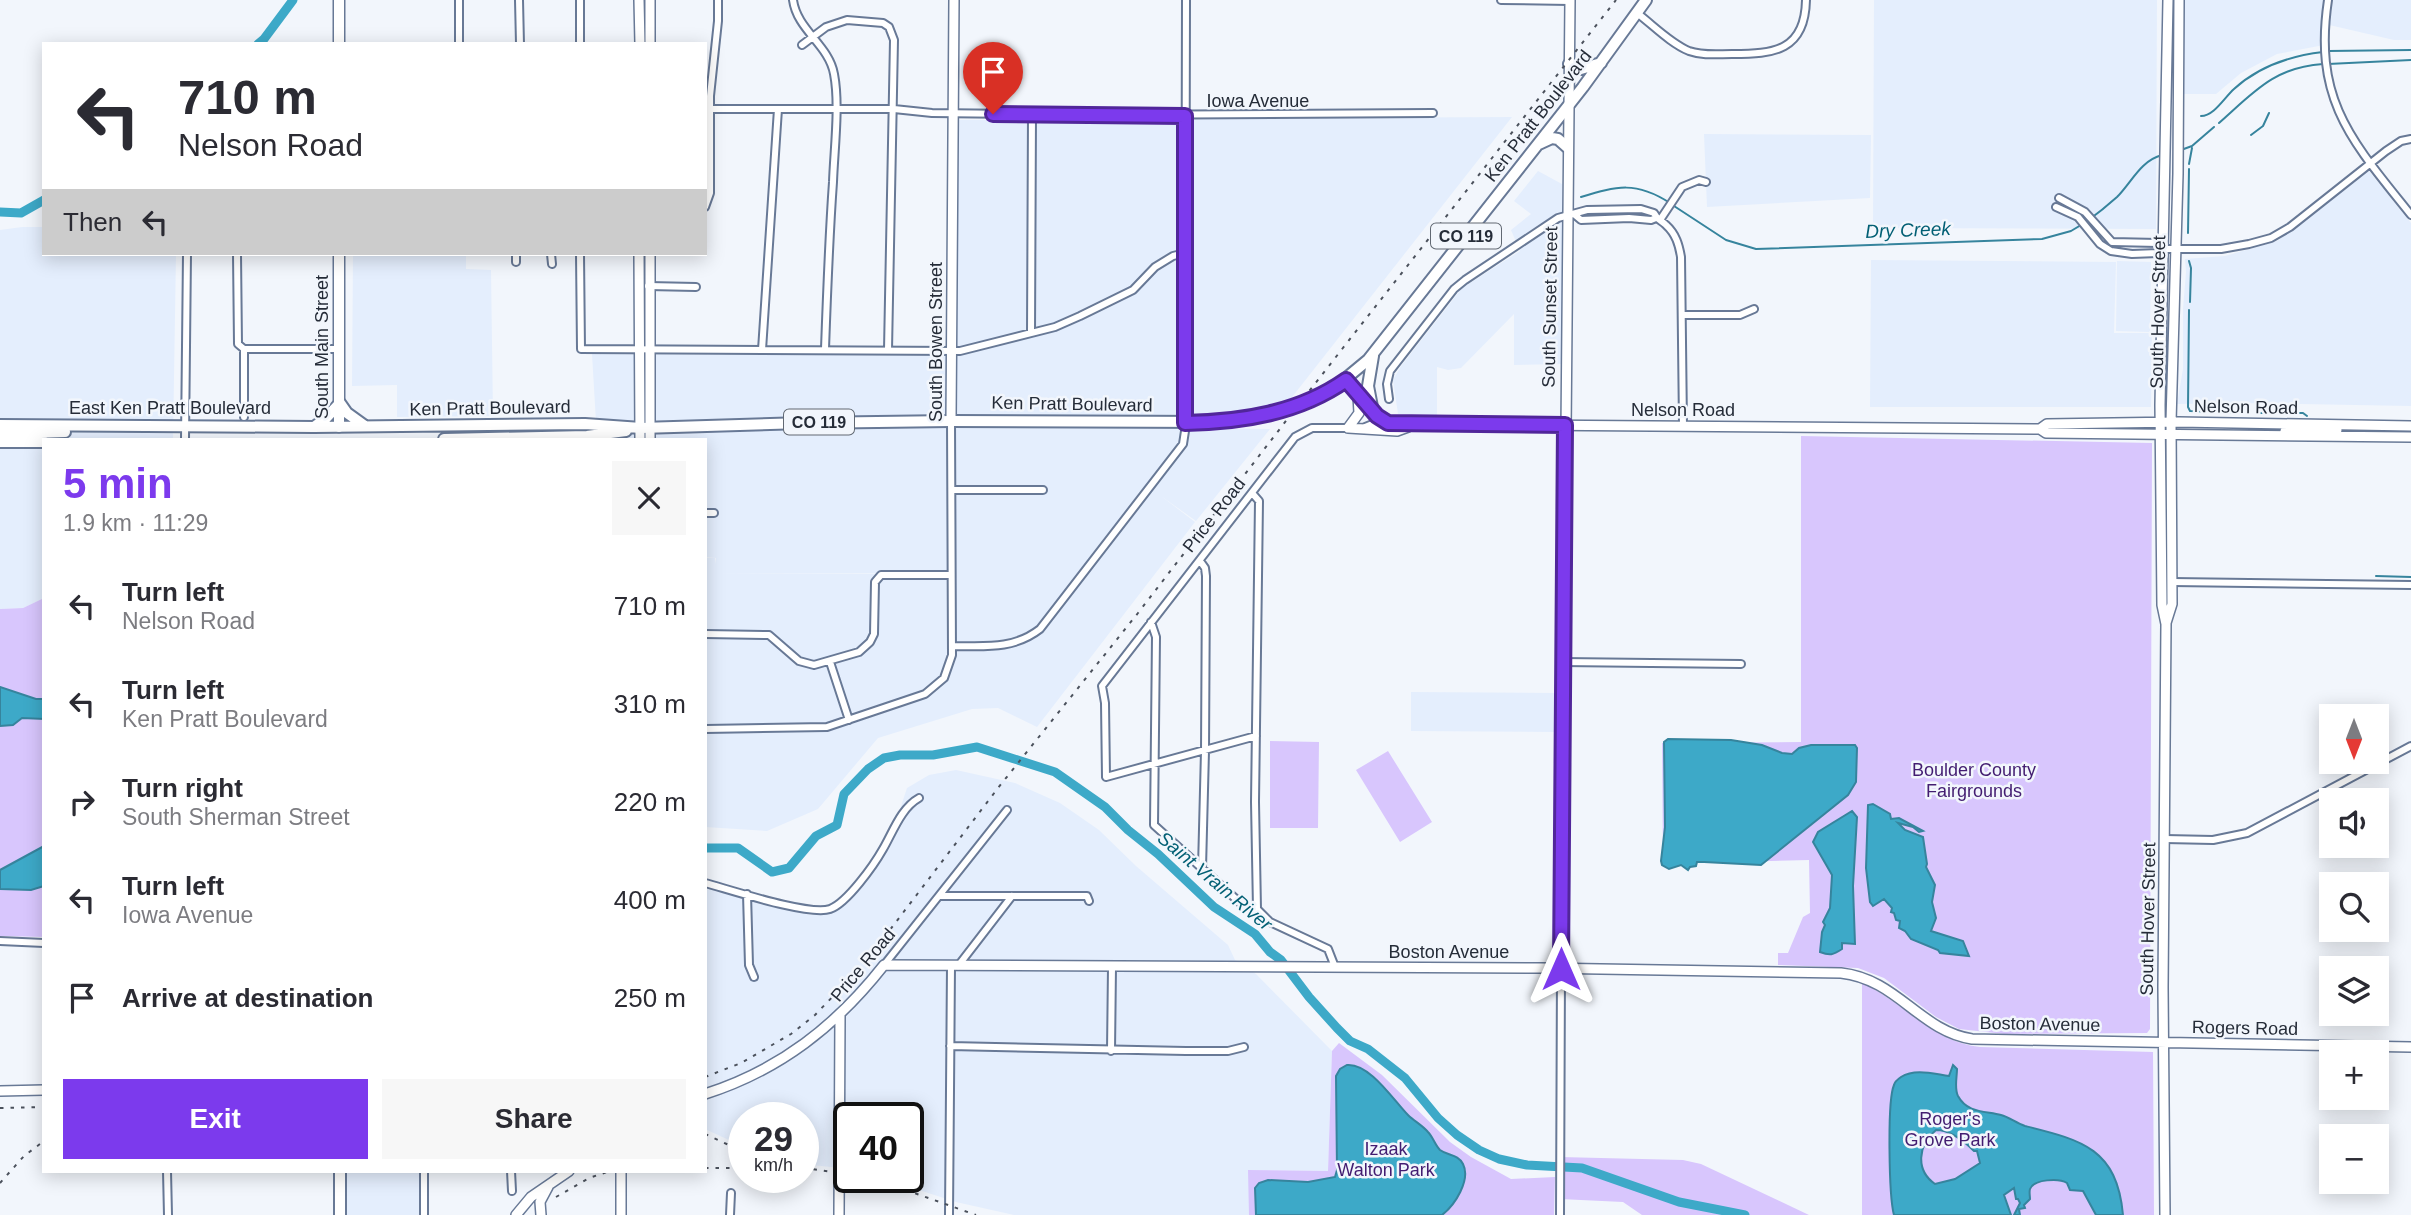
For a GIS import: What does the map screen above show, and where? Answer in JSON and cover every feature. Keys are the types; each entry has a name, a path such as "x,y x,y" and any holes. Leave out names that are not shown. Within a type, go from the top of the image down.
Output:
{"highway":[{"name":"Ken Pratt Boulevard","path":"485,438 645,434 803,422 1185,423 1223,421 1270,413 1320,396 1346,380 1374,354 1568,107 1646,0"},
{"path":"1569,64 1581,69 1601,63"},
{"path":"1537,145 1546,140 1558,139 1567,147"},
{"path":"1373,412 1368,386 1374,354"},
{"path":"314,427 340,404 353,419 365,426"},
{"name":"Ken Pratt Boulevard","path":"339,427 585,424 645,434"},
{"name":"East Ken Pratt Boulevard","path":"0,425 339,427"},
{"path":"0,434 77,431 106,425"},
{"name":"South Main Street","path":"339,427 339,438"},
{"path":"0,442 42,442"},
{"path":"340,1173 340,1215"}],"main road":[{"path":"339,0 339,42"},
{"name":"South Main Street","path":"339,256 339,427"}],"street":[{"path":"459,0 459,42"},
{"path":"519,0 520,42"},
{"path":"580,0 580,42"},
{"path":"639,0 640,42"},
{"path":"650,0 650,42"},
{"path":"707,201 711,183 708,109 718,0"},
{"path":"793,0 796,13 827,56 835,77 825,349"},
{"name":"South Bowen Street","path":"849,720 925,694 941,682 948,669 951,646 954,0"},
{"path":"951,646 1009,645 1026,639 1040,629 1177,454 1185,437 1186,0"},
{"path":"1501,0 1570,0"},
{"name":"South Sunset Street","path":"1569,51 1570,0"},
{"path":"1637,13 1689,51 1709,55 1766,54 1784,47 1800,32 1806,0"},
{"name":"South Hover Street","path":"2167,582 2161,423 2168,0"},
{"name":"South Hover Street","path":"2165,1215 2163,1043 2166,624 2162,605 2167,582 2172,435 2179,0"},
{"path":"2328,0 2325,24 2326,64 2334,100 2344,127 2411,215"},
{"path":"802,46 826,27 847,20 877,21 889,27 894,40 888,350"},
{"name":"South Sunset Street","path":"1561,969 1565,425 1571,215 1567,147 1569,23"},
{"name":"Iowa Avenue","path":"708,109 894,109 953,114 1185,116 1433,113"},
{"path":"762,350 778,109"},
{"path":"1031,333 1032,114"},
{"path":"2056,207 2078,218 2100,244 2111,251 2132,254 2158,253 2163,249 2228,248 2271,238 2290,227 2401,141 2411,139"},
{"path":"1388,399 1390,371 1457,286 1545,226 1571,215 1581,219 1658,219 1682,187 1699,180 1706,182"},
{"path":"2059,198 2085,212 2112,242 2158,243 2163,249"},
{"path":"1658,219 1669,227 1679,246 1683,426"},
{"path":"580,256 580,349 952,350 994,343 1055,327 1130,292 1140,285 1155,267 1173,256 1185,253"},
{"path":"185,438 187,256"},
{"path":"237,256 238,344 244,349 339,349"},
{"path":"516,256 516,262"},
{"path":"551,256 551,264"},
{"path":"639,256 645,349"},
{"path":"645,434 645,349 650,256"},
{"path":"639,286 696,287"},
{"path":"1682,315 1740,315 1754,309"},
{"path":"244,349 244,417"},
{"path":"1346,380 1382,420"},
{"path":"1348,428 1359,413 1357,394"},
{"name":"Nelson Road","path":"1382,420 1395,424 1417,425 2040,429 2046,433 2411,437"},
{"name":"Price Road","path":"1154,764 1105,777 1105,703 1102,685 1298,434 1312,428 1370,426 1382,420"},
{"name":"Nelson Road","path":"2040,429 2047,424 2171,422 2411,426"},
{"path":"1348,428 1397,430 1417,425"},
{"path":"2270,436 2293,430 2346,430 2351,425"},
{"path":"952,490 1043,490"},
{"path":"1252,493 1259,501 1257,909 1270,922 1328,949 1335,967"},
{"path":"707,513 715,513"},
{"path":"1200,561 1206,576 1202,868"},
{"path":"707,634 769,635 806,664 814,666 859,652 870,642 874,634 875,582 881,575 951,575"},
{"path":"2167,582 2411,585"},
{"path":"1151,622 1156,636 1154,825 1247,909 1257,909"},
{"path":"707,729 817,729 849,720 830,662"},
{"path":"1562,662 1741,664"},
{"path":"1154,764 1256,736"},
{"path":"2165,839 2222,839 2246,833 2411,746"},
{"path":"707,884 812,911 822,911 838,905 880,855 906,808 919,797"},
{"name":"Price Road","path":"707,1093 764,1070 791,1054 840,1016 858,998 1007,810"},
{"path":"747,894 748,965 754,977"},
{"path":"940,896 1087,896 1089,901"},
{"path":"949,1215 950,1046 954,966 1012,896"},
{"path":"0,941 42,943"},
{"name":"Boston Avenue","path":"884,965 1561,969 1854,974 1879,983 1936,1025 1962,1038 2163,1043"},
{"path":"1111,1051 1112,967"},
{"path":"1560,1215 1561,969"},
{"path":"839,1215 840,1016"},
{"name":"Rogers Road","path":"2163,1043 2411,1047"},
{"path":"950,1046 1111,1051 1228,1051 1244,1047"},
{"path":"0,1091 42,1090"},
{"path":"167,1173 168,1215"},
{"path":"424,1173 424,1215"},
{"path":"511,1173 512,1191"},
{"path":"516,1215 531,1197 566,1173"},
{"path":"620,1215 621,1173"},
{"path":"541,1215 540,1202 554,1181"},
{"path":"730,1215 731,1193"}],"shaded area":[{"path":"1874,0 2157,0 2156,229 1873,228"},
{"path":"2179,0 2411,0 2411,40 2394,40 2325,24 2324,45 2277,54 2241,73 2216,94 2178,94"},
{"path":"1512,117 1289,401 1240,414 1189,418 1190,248 1171,252 1130,288 1054,324 957,348 958,120"},
{"path":"1704,134 1871,135 1870,198 1707,207"},
{"path":"1538,171 1562,184 1562,364 1514,365 1514,314 1461,368 1448,370 1437,367 1437,415 1398,414 1393,380 1401,366 1462,288 1520,251 1511,230 1531,214 1514,201"},
{"path":"2369,171 2411,223 2411,406 2177,404 2183,369 2185,259 2225,256 2277,241"},
{"path":"42,227 42,256 176,256 173,438 42,438 42,599 23,608 0,609 0,230"},
{"path":"353,256 466,256 466,269 491,270 493,416 397,417 397,385 352,386"},
{"path":"1173,260 1182,260 1180,428 1270,429 1196,521 1161,496 1195,522 1037,727 998,708 972,709 878,738 818,809 767,831 707,827 707,558 715,558 716,564 716,558 707,557 707,438 597,438 592,354 957,356 1056,329 1134,293 1158,270","holes":["950,483 954,483 954,574 715,574 949,573"]},
{"path":"1871,260 2116,262 2114,333 2152,333 2151,407 1870,407"},
{"path":"2117,261 2151,262 2150,332 2116,331"},
{"path":"1411,692 1556,693 1556,732 1411,731"},
{"path":"956,770 1015,783 1060,803 1099,830 1136,866 1228,945 1235,960 1256,974 1332,1051 1328,1171 1249,1170 1249,1215 1014,1215 924,1192 924,1102 833,1102 833,1167 819,1166 819,1102 728,1102 728,1140 707,1130 707,889 811,915 833,913 849,902 884,858 907,788 929,775"},
{"path":"347,1173 420,1173 420,1215 346,1215"}],"green space":[{"name":"Boulder County Fairgrounds","path":"1801,436 2152,443 2150,1029 2147,1033 2004,1034 1959,1029 1936,1017 1884,978 1858,968 1778,965 1778,953 1788,953 1803,917 1810,913 1809,860 1663,864 1662,743 1801,742"},
{"path":"42,599 42,937 0,936 0,609 23,608"},
{"path":"1270,741 1319,742 1318,828 1270,828"},
{"path":"1388,751 1432,822 1400,842 1356,770"},
{"name":"Roger's Grove Park","path":"1862,983 1933,1030 1963,1044 1980,1047 2153,1052 2154,1215 1862,1215"},
{"name":"Izaak Walton Park","path":"1339,1043 1382,1075 1450,1142 1471,1157 1511,1179 1555,1177 1554,1215 1249,1215 1248,1170 1328,1171 1332,1051"},
{"path":"1560,1157 1683,1160 1701,1164 1809,1215 1642,1215 1623,1202 1560,1199"}],"water":[{"path":"0,687 42,699 42,719 22,718 13,725 0,726"},
{"path":"1668,739 1731,740 1792,754 1799,748 1811,745 1855,745 1856,782 1848,795 1761,865 1697,862 1696,866 1688,870 1681,865 1669,869 1662,865 1661,861 1665,827 1664,742"},
{"path":"1873,804 1890,814 1891,819 1899,818 1923,831 1919,832 1913,827 1898,823 1905,830 1923,837 1926,867 1935,885 1932,902 1936,918 1931,931 1963,941 1969,956 1940,953 1911,939 1899,928 1900,921 1896,920 1891,912 1892,908 1884,899 1873,906 1870,902 1866,868 1868,805"},
{"path":"1852,811 1857,817 1853,886 1855,944 1842,943 1842,949 1834,954 1826,954 1820,952 1825,925 1823,922 1830,908 1832,875 1813,842 1818,832"},
{"path":"42,847 42,887 31,890 0,889 0,870"},
{"name":"Izaak Walton Park","path":"1347,1065 1356,1066 1373,1076 1408,1115 1428,1132 1440,1150 1458,1158 1463,1164 1463,1185 1452,1205 1442,1215 1256,1215 1255,1188 1259,1183 1268,1180 1308,1182 1335,1177 1336,1076 1340,1069"},
{"path":"1953,1065 1957,1069 1958,1096 1966,1106 2063,1136 2093,1151 2113,1175 2123,1215 2096,1215 2083,1191 2070,1190 2067,1183 2053,1180 2041,1181 2032,1186 2025,1208 2019,1209 2020,1215 2014,1215 2020,1203 2016,1199 2014,1188 2004,1195 2011,1215 1894,1215 1889,1149 1894,1084 1901,1077 1912,1073 1949,1076","holes":["1936,1130 1957,1137 1977,1151 1980,1163 1955,1179 1935,1184 1924,1172 1921,1157 1925,1143"]}],"waterway":[{"path":"260,42 293,0"},
{"path":"2328,51 2411,50"},
{"path":"2201,116 2215,110 2234,89 2264,68 2286,59 2323,52"},
{"name":"Dry Creek","path":"2328,64 2411,60"},
{"name":"Dry Creek","path":"2219,123 2265,83 2291,70 2323,64"},
{"path":"2251,135 2263,126 2269,113"},
{"name":"Dry Creek","path":"2181,150 2192,146 2214,127"},
{"path":"2189,164 2192,148"},
{"name":"Dry Creek","path":"2086,222 2117,197 2142,167 2162,155"},
{"path":"2188,233 2189,169"},
{"name":"Dry Creek","path":"1581,197 1605,190 1626,188 1647,191 1670,203"},
{"path":"0,212 21,213 42,201"},
{"name":"Dry Creek","path":"1674,206 1726,240 1756,249 2042,239 2071,231 2081,225"},
{"path":"2189,261 2190,302"},
{"path":"2189,310 2190,411 2249,413"},
{"path":"2260,413 2303,413 2307,416"},
{"path":"2376,576 2411,577"},
{"name":"Saint Vrain River","path":"707,848 738,848 772,872 789,868 816,836 837,825 844,794 868,769 884,758 933,755 977,747 1055,772 1105,807 1214,907 1255,934 1270,952 1281,960 1309,997 1350,1041 1368,1049 1405,1078 1438,1118 1479,1150 1499,1159 1527,1165 1582,1168 1679,1202 1745,1215"}],"railway":[{"path":"707,1076 741,1063 791,1034 815,1015 864,964 998,788 1138,613 1616,0"},
{"path":"0,1108 42,1107"},
{"path":"707,1135 728,1145"},
{"path":"0,1183 24,1156 42,1142"},
{"path":"707,1168 728,1168"},
{"path":"819,1170 833,1172"},
{"path":"556,1197 589,1178 604,1173"},
{"path":"914,1193 976,1215"}],"route":[{"path":"993,114 1185,116 1185,423 1234,420 1270,413 1320,396 1346,380 1366,405 1388,423 1565,425 1561,969"}]}
